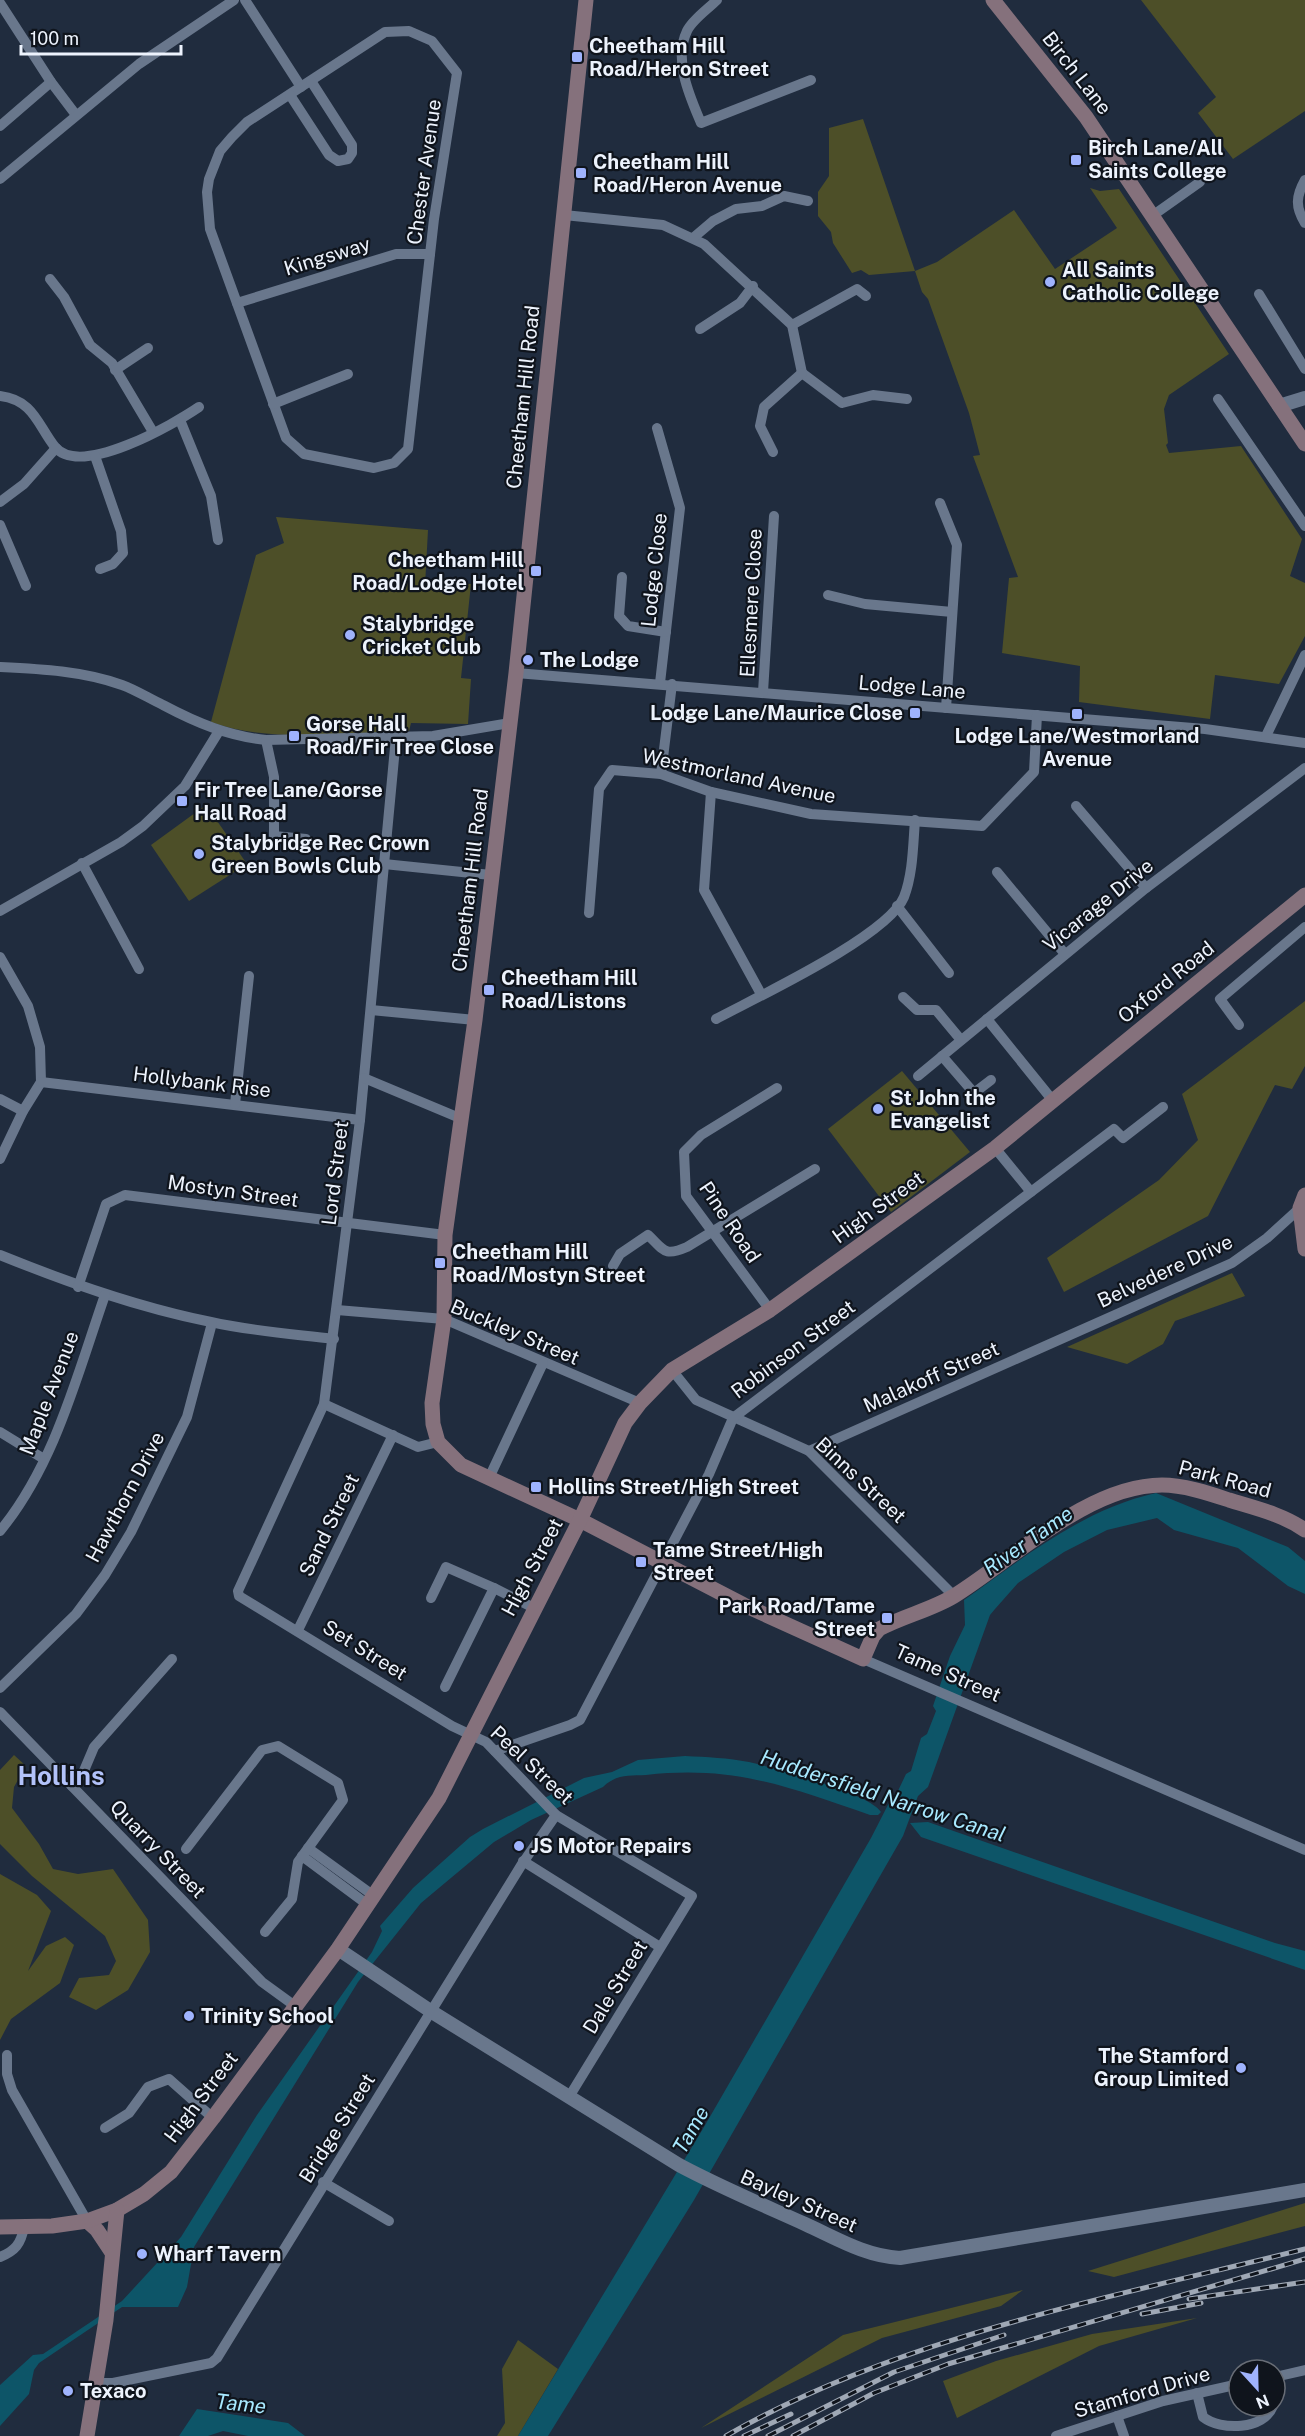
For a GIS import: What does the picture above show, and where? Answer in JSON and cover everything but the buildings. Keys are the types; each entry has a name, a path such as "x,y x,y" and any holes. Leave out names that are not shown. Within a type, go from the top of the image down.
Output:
{"main road":[{"name":"Cheetham Hill Road","path":"438,1442 433,1424 432,1403 444,1319 445,1235 475,1020 516,673 586,0"},
{"name":"Birch Lane","path":"993,0 1086,117 1305,444"},
{"name":"Oxford Road","path":"1054,1102 1305,895"},
{"name":"High Street","path":"117,2210 144,2194 171,2172 338,1949 439,1798 580,1520 625,1423 640,1403 672,1371 770,1310 995,1148 1054,1102"},
{"path":"1303,1201 1305,1249"},
{"name":"Tame Street","path":"438,1442 461,1465 580,1520 661,1563 862,1659"},
{"name":"Park Road","path":"862,1659 879,1629 954,1596 1059,1522 1113,1496 1142,1487 1170,1485 1222,1498 1282,1517 1305,1530"},
{"path":"0,2227 87,2221 117,2210 111,2251 109,2298 87,2436"},
{"path":"87,2221 97,2230 111,2251"}],"street":[{"path":"0,179 139,64 234,0"},
{"path":"244,0 352,145 352,153 348,159 336,161 329,155 290,95"},
{"path":"717,0 687,30 682,56 686,86 701,123 811,80"},
{"path":"0,3 51,82 76,115"},
{"name":"Chester Avenue","path":"410,31 432,40 457,73 430,254 408,449 394,463 374,468 304,454 286,438 210,229 207,192 209,179 220,152 247,122 290,95 385,32 410,31"},
{"path":"0,126 51,82"},
{"path":"1305,180 1297,195 1298,213 1305,223"},
{"path":"1152,216 1200,182"},
{"path":"693,238 713,221 736,209 762,206 784,196 808,201"},
{"path":"564,215 663,225 693,238 704,244 753,286 792,324 802,373 842,404 873,395 907,399"},
{"name":"Kingsway","path":"237,303 396,254 430,254"},
{"path":"50,279 64,297 90,345 112,363 153,432"},
{"path":"700,329 740,303 753,286"},
{"path":"792,324 856,289 866,296"},
{"path":"1259,294 1305,369"},
{"path":"115,370 148,348"},
{"path":"773,452 760,426 764,407 802,373"},
{"path":"273,404 348,374"},
{"path":"0,396 33,411 56,448 77,458 95,456 153,432 180,420 199,406"},
{"path":"1279,406 1305,398"},
{"path":"1218,399 1305,526"},
{"path":"180,420 211,496 218,540"},
{"name":"Lodge Close","path":"657,428 680,508 660,683"},
{"path":"0,502 24,484 56,448"},
{"path":"95,456 121,531 123,553 113,564 100,569"},
{"path":"940,503 957,545 946,708"},
{"name":"Ellesmere Close","path":"763,692 774,516"},
{"path":"0,525 26,586"},
{"path":"622,577 619,616 628,626 666,632"},
{"path":"828,595 865,604 952,612"},
{"path":"1266,736 1305,655"},
{"path":"0,667 77,674 124,685 219,731 240,737 266,740 450,734 510,723"},
{"name":"Lodge Lane","path":"516,673 1037,715 1266,736 1305,743"},
{"path":"660,774 672,684"},
{"name":"Westmorland Avenue","path":"589,913 599,789 612,770 660,774 711,792 811,814 982,826 1034,772 1037,715"},
{"path":"1,907 121,842 185,786 219,731"},
{"name":"Lord Street","path":"239,1596 238,1590 324,1404 360,1120 396,737"},
{"path":"266,740 274,777 274,836 306,838"},
{"name":"Vicarage Drive","path":"918,1076 1146,888 1305,768"},
{"path":"711,792 704,890 761,994"},
{"path":"1076,806 1146,888"},
{"path":"716,1019 847,948 881,924 903,899 915,820"},
{"path":"82,863 139,969"},
{"path":"384,864 491,875"},
{"path":"997,872 1065,954"},
{"path":"897,906 949,973"},
{"path":"1239,1025 1220,999 1305,927"},
{"path":"0,957 28,1006 40,1047 41,1082 23,1111 0,1159"},
{"path":"235,1104 249,976"},
{"path":"903,997 917,1010 936,1010 961,1040"},
{"path":"371,1010 475,1020"},
{"path":"987,1019 1054,1102"},
{"path":"942,1056 974,1093 991,1080"},
{"path":"364,1078 462,1119"},
{"name":"Hollybank Rise","path":"41,1082 360,1120"},
{"name":"Pine Road","path":"770,1310 686,1196 684,1152 701,1135 777,1088"},
{"path":"0,1099 23,1111"},
{"name":"Robinson Street","path":"495,1751 580,1720 709,1474 733,1418 1114,1129 1123,1137 1163,1107"},
{"path":"995,1148 1031,1192"},
{"path":"613,1266 620,1254 648,1235 664,1252 672,1253 712,1232 815,1169"},
{"name":"Mostyn Street","path":"78,1287 106,1204 125,1195 347,1225 445,1235"},
{"name":"Belvedere Drive","path":"1068,1336 1232,1263 1267,1238 1303,1201"},
{"path":"0,1254 78,1287 212,1323 334,1339"},
{"name":"Maple Avenue","path":"0,1531 23,1497 58,1431 105,1295"},
{"name":"Buckley Street","path":"337,1310 444,1319 640,1403"},
{"name":"Hawthorn Drive","path":"0,1688 76,1614 105,1575 131,1532 187,1417 212,1323"},
{"name":"Malakoff Street","path":"809,1451 1068,1336"},
{"path":"489,1478 543,1363"},
{"name":"Binns Street","path":"672,1371 696,1400 809,1451 954,1596"},
{"path":"324,1404 418,1447 438,1442"},
{"path":"0,1432 44,1459"},
{"name":"Sand Street","path":"298,1630 393,1435"},
{"path":"431,1598 446,1567 534,1608"},
{"path":"445,1687 494,1588"},
{"name":"Set Street","path":"239,1596 452,1726 472,1735"},
{"path":"72,1786 84,1773 94,1747 172,1659"},
{"name":"Tame Street","path":"862,1659 1305,1850"},
{"name":"Quarry Street","path":"0,1712 262,1983 295,2006"},
{"name":"Peel Street","path":"472,1735 486,1742 556,1815 692,1896"},
{"path":"186,1849 262,1750 278,1746 338,1783 343,1800 298,1862 292,1899 265,1932"},
{"name":"Bridge Street","path":"97,2383 134,2379 212,2363 217,2358 323,2182 432,2012 524,1861 556,1815"},
{"path":"305,1852 371,1900"},
{"path":"524,1861 660,1947"},
{"name":"Dale Street","path":"569,2097 692,1896"},
{"name":"Bayley Street","path":"338,1949 432,2012 679,2165 711,2182 856,2248 883,2257 900,2259 1305,2190"},
{"path":"7,2055 4,2079 87,2221"},
{"path":"105,2128 129,2113 148,2086 169,2079 213,2118"},
{"path":"323,2182 389,2221"},
{"path":"0,2258 16,2248 22,2240 24,2227"},
{"path":"1287,2374 1305,2370"},
{"name":"Stamford Drive","path":"1056,2436 1117,2415 1227,2387"},
{"path":"1197,2393 1203,2417 1211,2424 1223,2427 1246,2425 1258,2418"},
{"path":"1117,2415 1124,2436"}],"green space":[{"path":"1141,0 1305,0 1305,111 1233,159 1198,113 1216,97"},
{"path":"863,119 915,271 869,275 861,270 852,273 833,243 831,232 818,216 818,192 829,176 829,128"},
{"path":"1090,188 1100,191 1119,189 1229,354 1169,395 1164,409 1168,443 1166,445 1169,453 1241,446 1302,539 1290,576 1305,583 1305,636 1279,684 1215,675 1210,719 1079,702 1080,666 1002,653 1009,578 1018,577 973,456 980,455 969,413 928,299 922,292 915,271 937,262 1014,210 1055,269 1117,228"},
{"name":"Stalybridge Cricket Club","path":"276,517 428,530 425,586 471,584 461,678 471,679 468,724 411,723 409,731 283,735 234,729 211,722 256,555 284,543"},
{"name":"Stalybridge Rec Crown Green Bowls Club","path":"206,805 247,864 189,901 151,845"},
{"path":"1305,1001 1305,1066 1292,1089 1275,1085 1208,1216 1064,1292 1047,1258 1159,1180 1198,1140 1182,1094"},
{"path":"902,1071 970,1152 891,1212 828,1129"},
{"path":"1232,1273 1245,1296 1175,1321 1163,1344 1127,1364 1067,1347"},
{"path":"14,1755 26,1766 14,1787 12,1808 39,1844 53,1869 78,1874 113,1869 148,1920 150,1952 128,1990 96,2010 69,1997 79,1978 109,1975 116,1961 105,1936 32,1876 0,1844 0,1770"},
{"path":"0,1874 37,1895 51,1911 28,1971 46,1946 65,1937 74,1945 60,1983 11,2019 0,2040"},
{"path":"1305,2203 1305,2226 1114,2277 1088,2271"},
{"path":"1023,2290 1001,2306 882,2338 701,2428 843,2335"},
{"path":"1197,2318 1099,2346 957,2418 943,2381 996,2361 1092,2334"},
{"path":"518,2340 558,2369 518,2436 497,2436 505,2423 502,2369"}],"water":[{"path":"1156,1493 1288,1547 1305,1561 1305,1594 1288,1586 1238,1548 1174,1530 1157,1518 1107,1530 1064,1552 1018,1583 990,1615 928,1787 918,1796 903,1836 694,2200 548,2436 518,2436 704,2127 871,1838 893,1795 897,1793 906,1774 911,1771 921,1738 927,1734 936,1711 933,1706 950,1656 965,1625 964,1600 1031,1552 1079,1523 1129,1500"},
{"path":"685,1756 749,1762 820,1782 859,1797 881,1812 878,1815 870,1815 787,1787 734,1776 678,1773 628,1776 613,1780 603,1787 531,1820 494,1842 421,1903 358,1982 194,2247 187,2287 178,2307 122,2307 39,2363 34,2370 29,2394 0,2426 0,2385 33,2355 43,2354 122,2301 181,2237 257,2115 372,1952 382,1931 380,1926 413,1888 470,1837 584,1778 612,1772 638,1760"},
{"path":"928,1822 1275,1943 1305,1951 1305,1970 921,1837 910,1823"},
{"path":"197,2409 288,2423 305,2436 248,2436 223,2431 208,2436 179,2436"}],"railway":[{"path":"726,2436 792,2402 862,2372 934,2346 1083,2303 1305,2249"},
{"path":"793,2436 874,2393 948,2364 1305,2259"},
{"path":"1189,2299 1305,2282"},
{"path":"1142,2314 1201,2303"},
{"path":"768,2436 894,2372 1004,2335"},
{"path":"744,2436 791,2414"}],"place":[{"name":"Cheetham Hill Road/Heron Street","path":"577,57"},
{"name":"Birch Lane/All Saints College","path":"1076,160"},
{"name":"Cheetham Hill Road/Heron Avenue","path":"581,173"},
{"name":"All Saints Catholic College","path":"1050,282"},
{"name":"Cheetham Hill Road/Lodge Hotel","path":"536,571"},
{"name":"Stalybridge Cricket Club","path":"350,635"},
{"name":"The Lodge","path":"528,660"},
{"name":"Lodge Lane/Maurice Close","path":"915,713"},
{"name":"Lodge Lane/Westmorland Avenue","path":"1077,714"},
{"name":"Gorse Hall Road/Fir Tree Close","path":"294,736"},
{"name":"Fir Tree Lane/Gorse Hall Road","path":"182,801"},
{"name":"Stalybridge Rec Crown Green Bowls Club","path":"199,854"},
{"name":"Cheetham Hill Road/Listons","path":"489,990"},
{"name":"St John the Evangelist","path":"878,1109"},
{"name":"Cheetham Hill Road/Mostyn Street","path":"440,1263"},
{"name":"Hollins Street/High Street","path":"536,1487"},
{"name":"Tame Street/High Street","path":"641,1562"},
{"name":"Park Road/Tame Street","path":"887,1618"},
{"name":"JS Motor Repairs","path":"519,1846"},
{"name":"Trinity School","path":"189,2016"},
{"name":"The Stamford Group Limited","path":"1241,2068"},
{"name":"Wharf Tavern","path":"142,2254"},
{"name":"Texaco","path":"68,2391"}],"district":[{"name":"Hollins","path":"61,1776"}],"water label":[{"name":"River Tame","path":"1028,1541"},
{"name":"Huddersfield Narrow Canal","path":"883,1796"},
{"name":"Tame","path":"691,2130"},
{"name":"Tame","path":"241,2404"}]}
